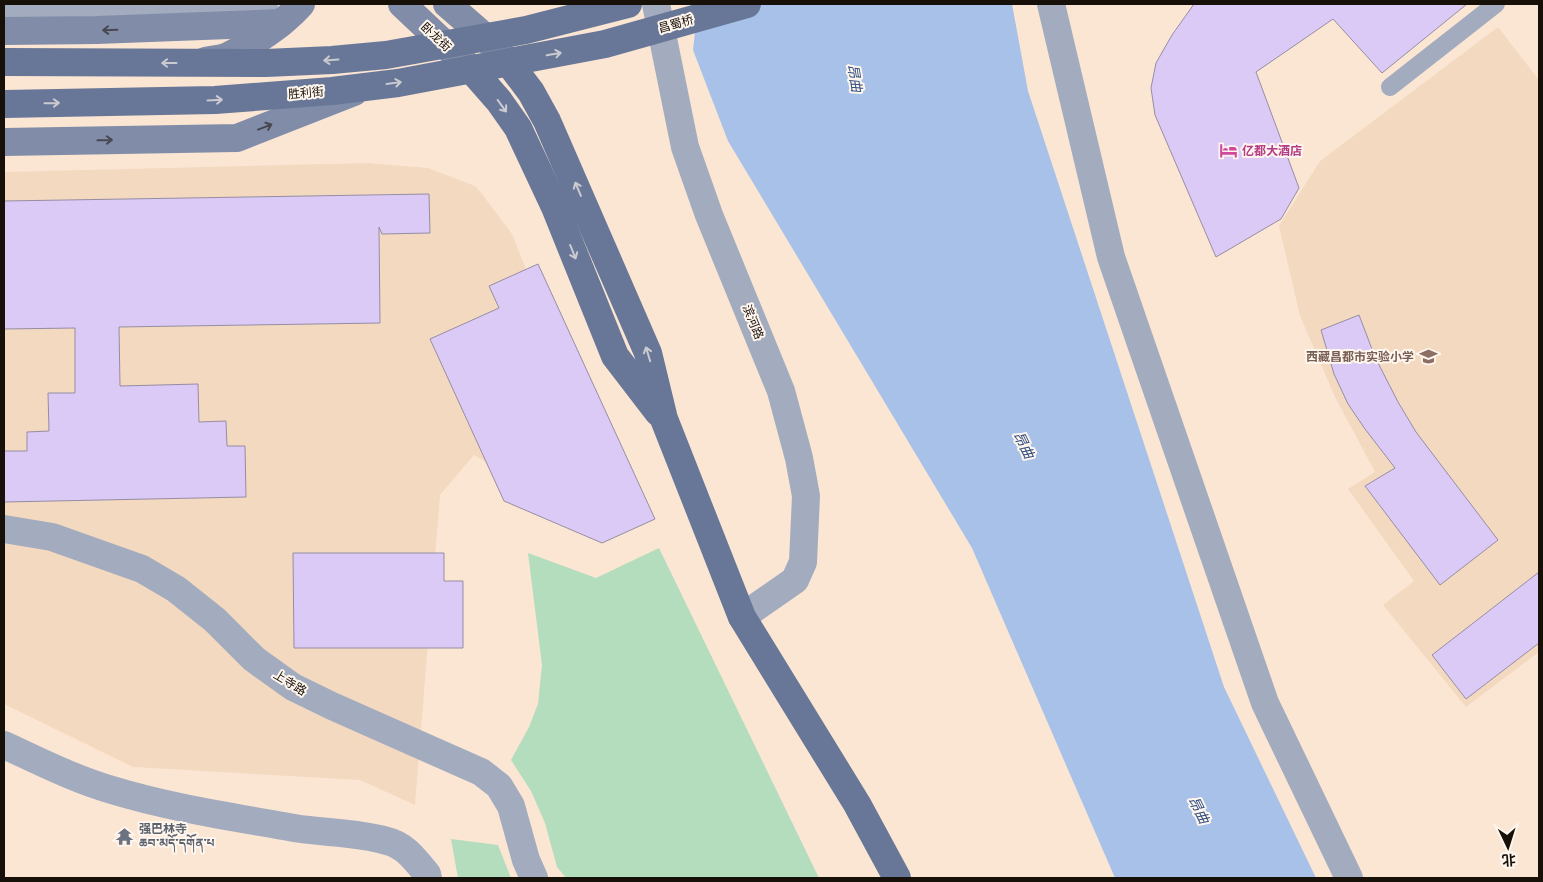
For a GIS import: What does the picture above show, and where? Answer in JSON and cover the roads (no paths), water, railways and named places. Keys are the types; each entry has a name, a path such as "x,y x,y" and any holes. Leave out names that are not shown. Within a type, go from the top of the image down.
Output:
{"main road":[{"path":"4,31 97,30 273,13 301,4"},
{"name":"卧龙街","path":"402,4 471,69"},
{"path":"447,4 485,37 509,63 531,92 547,121 648,352 664,419 742,617 857,804 897,878"},
{"name":"昌蜀桥","path":"605,44 747,4"},
{"path":"4,62 266,63 332,60 386,55 445,46 526,30 615,7"},
{"path":"197,63 227,56 252,43 273,13"},
{"name":"胜利街","path":"4,104 215,100 398,83 605,44"},
{"path":"471,69 499,101 518,128 555,207 615,356 664,419"},
{"path":"4,142 237,138 367,86"}],"street":[{"name":"滨河路","path":"656,4 685,147 709,216 781,391 799,458 806,496 803,562 795,580 742,617"},
{"path":"1051,4 1111,257 1265,704 1349,878"},
{"path":"4,11 246,8 273,13"},
{"name":"上寺路","path":"4,529 52,536 142,568 176,589 208,614 254,658 293,687 481,772 498,786 511,806 526,860 534,878"},
{"path":"4,744 75,777 112,790 172,806 304,830 389,841 408,852 428,878"}],"lane":[{"path":"1390,87 1496,4"}],"water":[{"name":"昂曲","path":"698,4 1012,4 1028,91 1224,687 1316,878 1115,878 972,548 728,141 693,50"}],"place":[{"name":"亿都大酒店","path":"1228,151"},
{"name":"西藏昌都市实验小学","path":"1428,357"},
{"name":"强巴林寺 ཆབ་མདོ་དགོན་པ","path":"125,836"}]}
